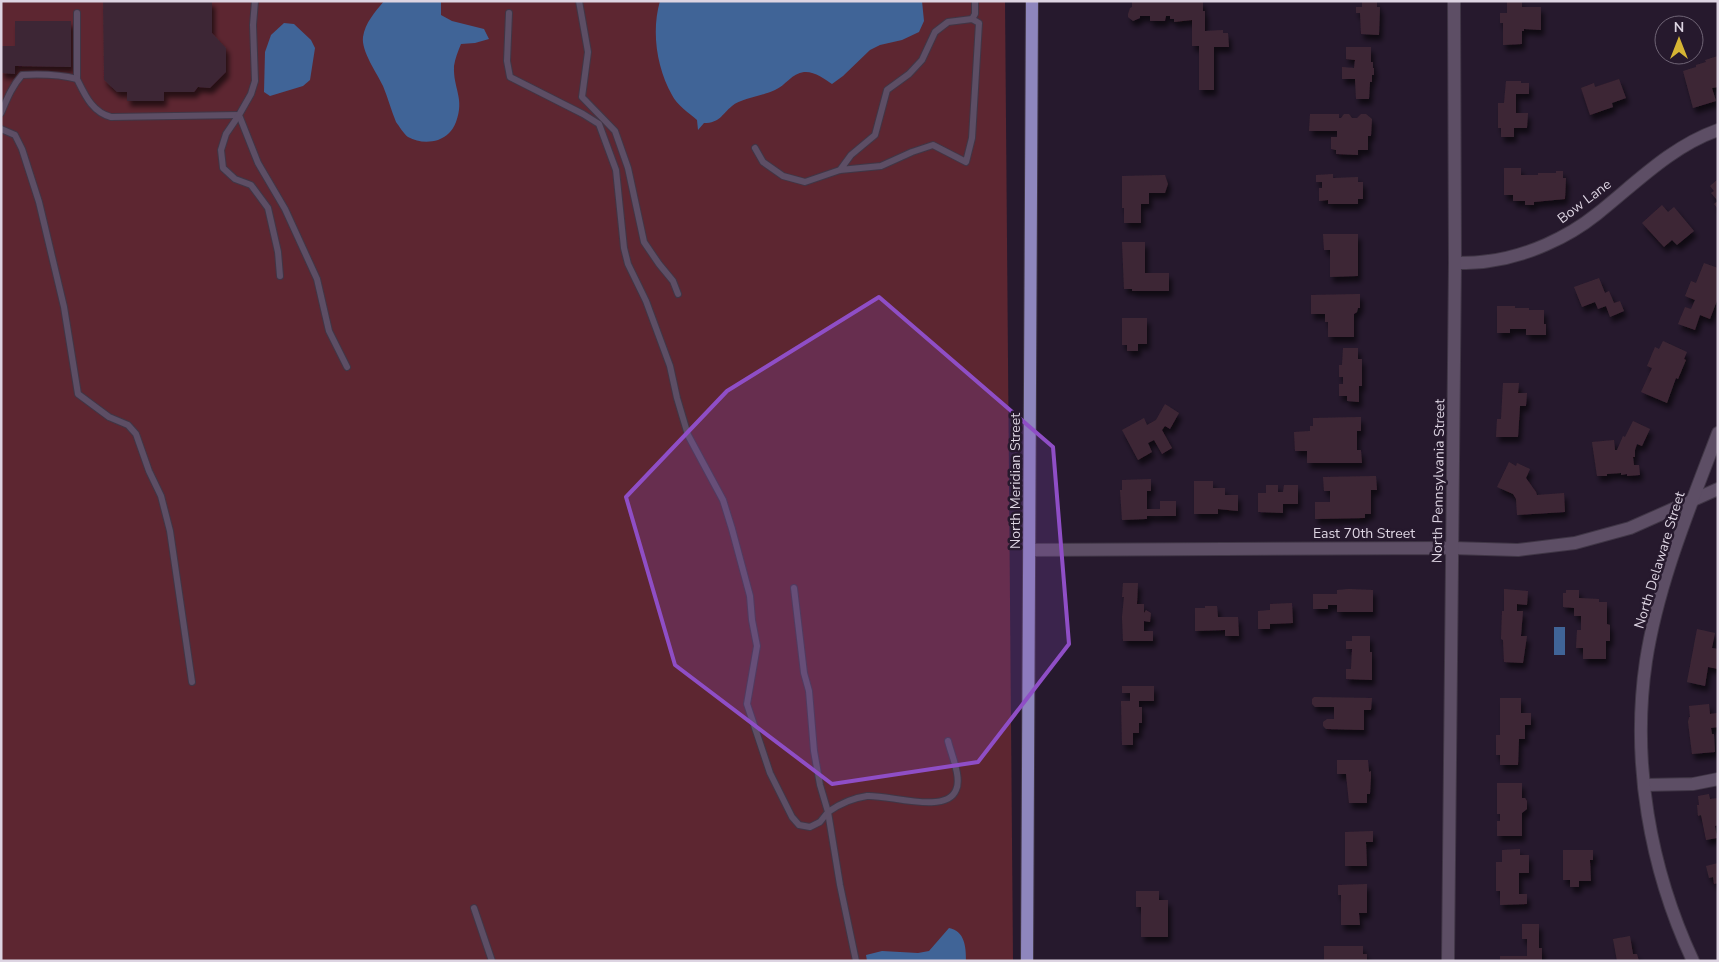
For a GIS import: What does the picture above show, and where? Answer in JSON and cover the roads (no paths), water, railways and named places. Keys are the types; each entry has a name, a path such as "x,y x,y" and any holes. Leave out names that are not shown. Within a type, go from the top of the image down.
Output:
{"main road":[{"name":"North Meridian Street","path":"1027,961 1032,1"}],"street":[{"name":"North Pennsylvania Street","path":"1448,961 1455,263 1454,1"},
{"name":"Bow Lane","path":"1455,263 1514,257 1558,239 1597,214 1643,174 1664,159 1702,136 1718,130"},
{"name":"North Delaware Street","path":"1693,961 1683,939 1661,876 1652,839 1644,785 1641,726 1646,660 1661,595 1692,501 1718,433"},
{"name":"East 70th Street","path":"1030,550 1452,548 1518,550 1575,543 1630,528 1718,489"},
{"path":"1644,785 1693,784 1718,779"}],"lane":[{"path":"255,1 253,25 255,81 251,94 226,134 221,150 223,168 235,179 250,185 268,208 278,252 280,276"},
{"path":"579,1 588,52 582,97 615,131 628,168 644,242 673,281 678,294"},
{"path":"840,170 850,155 874,135 887,90 909,74 922,60 935,32 948,22 972,18 976,14 975,1"},
{"path":"77,13 76,79 90,104 104,115 111,117 164,117 186,114 239,115"},
{"path":"510,13 507,61 510,77 584,114 599,124 616,170 624,248 628,264 646,301 670,366 688,435 723,500 732,528 750,596 757,646 747,704 770,773 792,817 799,825 810,827 820,822 828,812 841,802 869,796 928,803 938,802 950,797 956,792 958,782 948,741"},
{"path":"755,148 763,162 783,176 806,182 840,170 881,166 933,144 966,162 972,138 979,23 972,18"},
{"path":"1,112 9,94 22,75 45,74 76,79"},
{"path":"239,115 258,163 285,209 317,279 329,331 347,367"},
{"path":"1,129 15,135 39,202 64,307 78,394 109,417 128,425 136,434 149,471 161,496 170,531 192,682"},
{"path":"794,588 804,673 810,699 814,751 820,785 828,812 840,885 856,961"},
{"path":"474,908 492,961"}],"water":[{"path":"384,1 441,1 441,15 452,21 484,29 489,39 461,44 454,66 459,100 458,114 451,131 438,140 423,142 411,139 405,134 396,122 383,86 364,49 363,37 366,27"},
{"path":"660,1 922,1 924,21 919,32 902,40 880,45 870,50 832,84 815,74 808,72 800,73 775,90 736,103 720,118 714,122 704,123 698,130 697,120 674,99 659,62 656,25"},
{"path":"284,23 294,24 311,40 315,48 310,80 303,86 270,96 264,92 265,52 271,35"},
{"path":"1554,627 1565,627 1565,655 1554,655"},
{"path":"949,928 958,932 964,940 966,961 867,961 866,955 882,951 918,953 929,951"}]}
